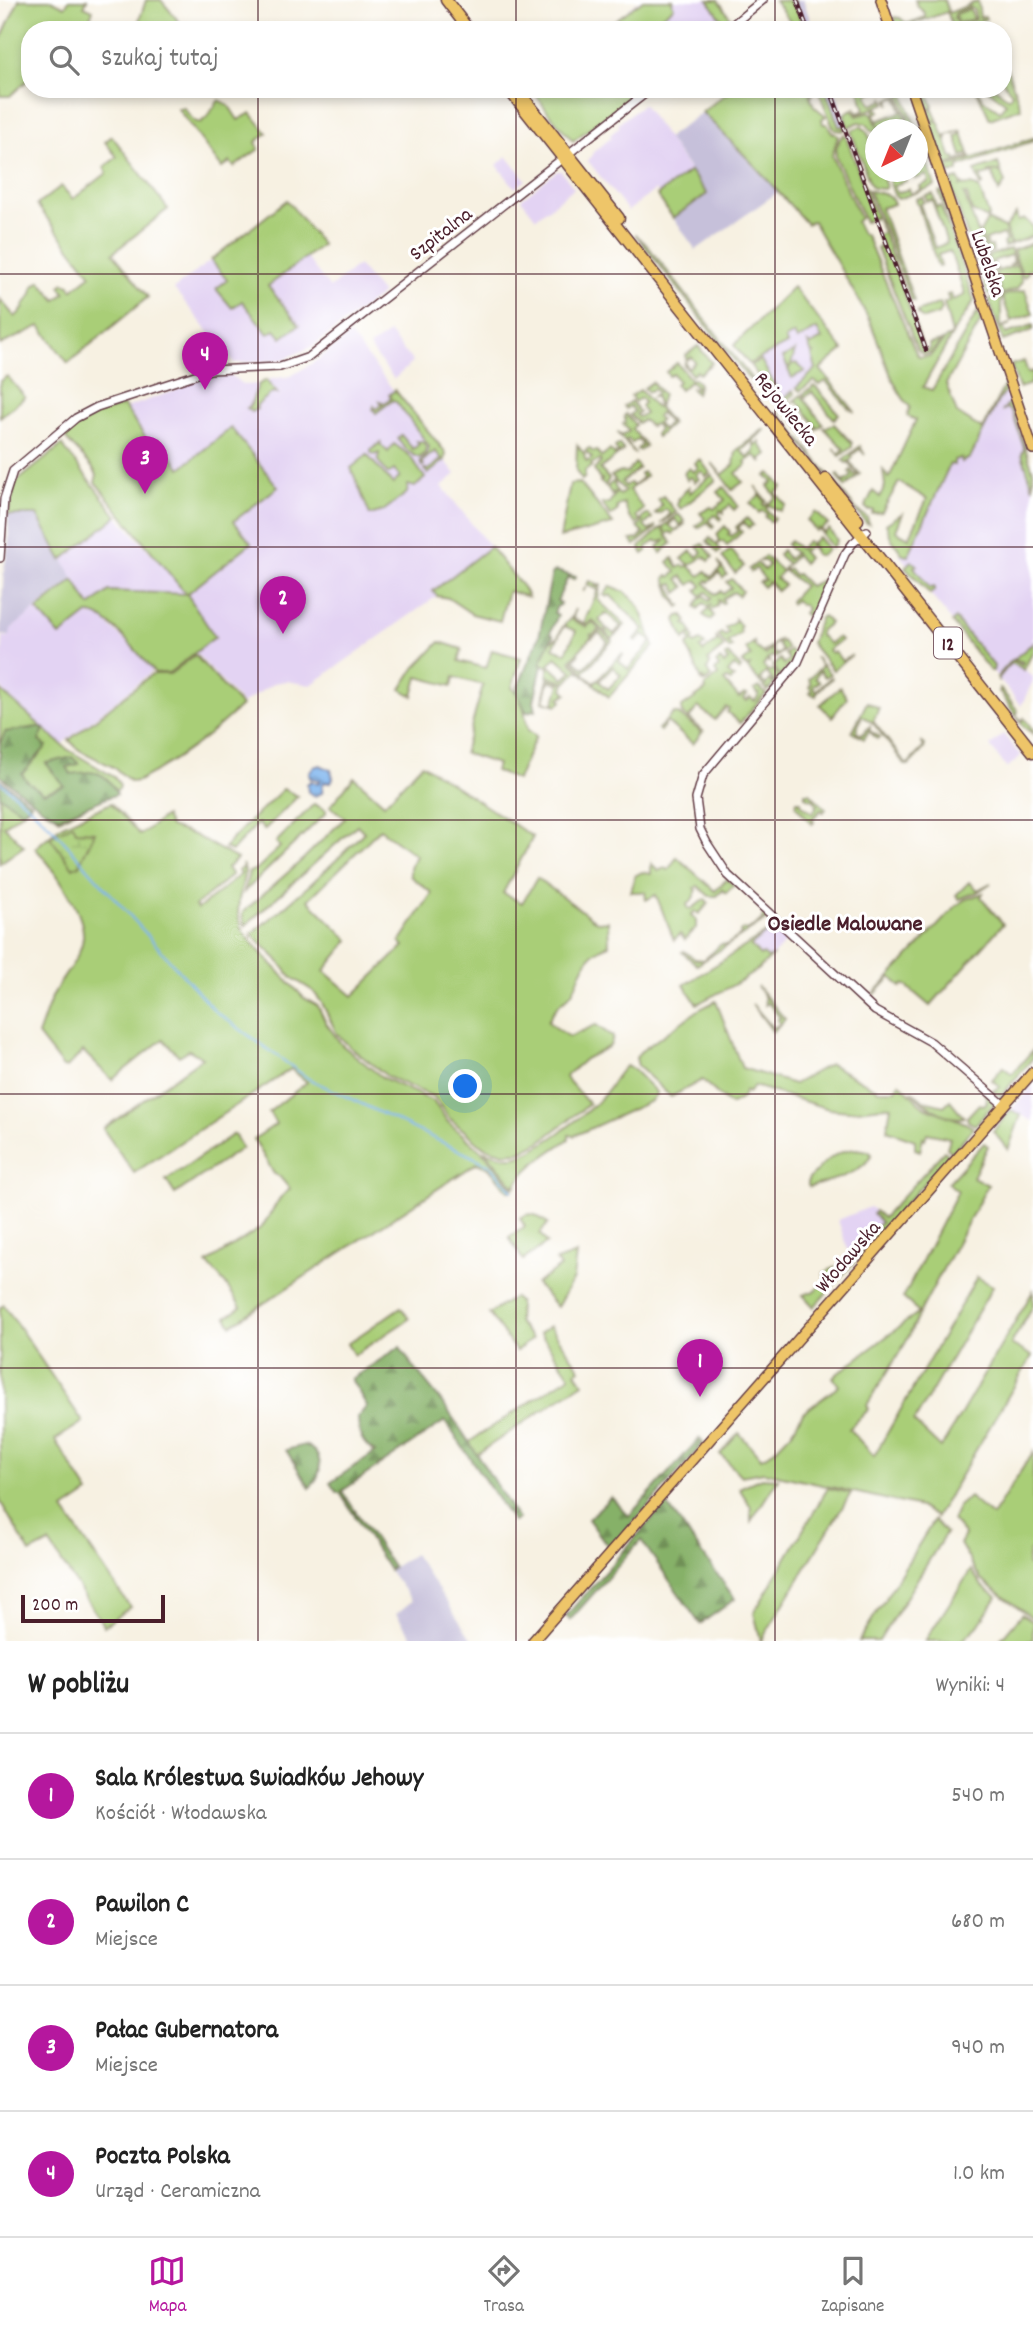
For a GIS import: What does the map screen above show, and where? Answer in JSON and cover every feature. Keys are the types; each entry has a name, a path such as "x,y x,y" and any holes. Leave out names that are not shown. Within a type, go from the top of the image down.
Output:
{"highway":[{"path":"438,0 454,21"},
{"path":"446,0 462,21"},
{"name":"Rejowiecka","path":"516,98 566,155"},
{"name":"Rejowiecka","path":"524,98 566,155 1033,743"},
{"name":"Rejowiecka","path":"865,533 1033,752"}],"main road":[{"path":"881,0 888,21"},
{"name":"Lubelska","path":"914,98 1033,449"},
{"name":"Włodawska","path":"533,1641 1033,1072"}],"street":[{"path":"737,21 763,0"},
{"name":"Szpitalna","path":"0,558 4,499 13,471 76,418 92,409 210,370 280,367 319,352 639,98"},
{"path":"865,533 845,554 798,662 703,775 696,799 700,829 728,875 870,1006 931,1042 1004,1105"}],"shaded area":[{"path":"640,0 715,0 728,19 725,21 613,21"},
{"path":"794,0 803,0 811,21 801,21"},
{"path":"828,98 838,98 847,124 839,127"},
{"path":"643,104 690,171 659,194 655,190 628,211 588,161 594,151 611,138 610,135 620,126 618,124"},
{"path":"702,112 778,192 696,250 673,218 707,194 667,138"},
{"path":"507,156 526,180 515,188 497,165"},
{"path":"557,171 561,171 574,188 536,218 521,199"},
{"path":"306,257 330,288 358,265 382,294 313,346 282,360 234,363 174,289 211,260 227,280 232,308 242,301 268,334 290,316 268,286"},
{"path":"792,287 842,351 779,402 734,345"},
{"path":"389,333 413,362 394,379 369,347"},
{"path":"350,335 456,474 442,486 490,547 434,591 437,596 311,685 286,681 274,683 242,704 195,652 215,637 109,591 90,605 62,560 117,516 167,571 101,490 117,411 174,391 193,381 232,376 248,385 291,376"},
{"path":"1004,386 1033,471 1033,651 1024,669 1033,677 1033,681 1021,706 905,567 907,564 900,556 953,445 968,457"},
{"path":"8,515 37,515 74,579 11,629 10,636 0,635 4,570 9,541"},
{"path":"33,607 60,636 88,615 100,617 155,669 62,744 4,692 0,685 3,636 8,637 10,626"},
{"path":"1003,734 1021,756 1007,768 990,746"},
{"path":"777,925 790,937 767,962 751,944"},
{"path":"1033,1085 1033,1121 1011,1110"},
{"path":"870,1207 881,1222 850,1256 838,1220"},
{"path":"414,1554 473,1641 415,1641 396,1614 412,1601 389,1570"}],"green space":[{"path":"19,0 51,0 65,7 69,0 87,0 84,6 93,10 89,21 21,21 21,86 10,96 0,96 0,41"},
{"path":"146,0 161,0 178,21 139,21"},
{"path":"643,0 673,0 674,7 663,16 667,21 614,21"},
{"path":"708,0 718,0 730,17 728,21 723,21"},
{"path":"794,0 801,21 789,21 775,1"},
{"path":"915,0 944,0 949,13 978,1 980,18 985,16 986,19 971,21 976,19 974,10 970,7 956,13 956,21 950,21 947,12 915,21 925,17"},
{"path":"970,9 974,19 957,21 956,14"},
{"path":"1012,83 1021,108 990,119 980,98 1000,111 1006,103 999,98 1012,98"},
{"path":"538,98 630,98 573,141"},
{"path":"720,98 811,98 814,106 826,116 822,119 823,124 827,124 838,136 832,156 860,218 856,222 862,234 866,235 915,351 919,357 930,356 952,335 923,387 932,390 978,311 981,321 946,384 957,413 982,429 1004,386 1006,391 998,401 970,458 962,462 961,458 954,460 954,465 950,464 908,556 903,555 891,538 886,524 903,513 896,531 909,538 927,499 899,482 882,512 872,513 873,510 865,507 873,491 880,497 885,486 883,470 889,478 916,420 907,416 910,407 891,377 869,320 856,295 813,221 807,224 702,112"},
{"path":"822,98 828,98 839,127 843,126 844,130 835,130"},
{"path":"862,98 869,98 872,105 884,98 886,103 857,115 855,107 858,113 865,110"},
{"path":"899,98 906,119 883,119 902,112"},
{"path":"901,98 905,98 913,119 908,119"},
{"path":"921,98 930,98 933,106 928,110 933,109 938,122 928,119"},
{"path":"219,100 229,106 238,120 251,113 267,133 256,142 259,149 234,167 230,162 222,168 178,109 183,107 194,121 200,123"},
{"path":"852,109 857,116 871,112 874,119 865,119 865,124 859,122 845,129 844,125 847,124 844,114"},
{"path":"929,120 939,123 952,158 955,157 956,161 969,157 968,154 962,156 956,136 961,134 960,131 951,134 961,130 970,157 944,166"},
{"path":"861,126 865,130 865,170 851,131"},
{"path":"845,134 884,233 924,351 930,349 929,344 941,341 931,353 923,354 917,349 877,248 882,246 877,236 883,232 876,217 865,222 836,157 840,138"},
{"path":"112,136 168,209 113,253 148,297 68,363 40,326 0,345 0,299 15,317 24,308 33,287 40,281 56,300 65,293 60,286 64,283 70,285 72,290 91,275 37,205 61,186 73,199 107,173 104,167 117,157 105,142"},
{"path":"1033,138 1033,141 958,167 958,171 950,173 944,168"},
{"path":"998,163 1001,171 988,172 1001,172 1005,183 999,192 992,173 980,175 981,186 975,171"},
{"path":"928,165 935,186 898,199 889,182 903,182 894,185 897,193 909,189 911,194 921,190 920,186 929,182"},
{"path":"690,171 707,194 673,218 657,195"},
{"path":"958,179 963,185 959,186 972,185 979,188 989,216 987,219 972,211 967,195 964,194 986,255 975,258 951,187 951,181"},
{"path":"869,182 884,182 886,187 873,188"},
{"path":"868,190 886,195 894,204 881,208 914,301 911,301"},
{"path":"942,191 981,305 980,307 939,192"},
{"path":"933,194 937,207 941,206 974,301 952,334 944,303 949,301 947,295 951,294 953,300 965,295 950,251 938,255 941,266 938,267 916,199 922,197 924,202 920,204 935,248 947,243 932,200 927,201 925,196"},
{"path":"287,200 322,245 268,286 299,325 282,338 275,330 268,334 242,301 232,308 216,289 227,280 211,260"},
{"path":"1016,214 1018,221 1025,219 1033,227 1033,236 1011,244 1005,228"},
{"path":"987,220 1004,228 1010,245 1004,247 1003,243 1006,241 1003,234 986,240 993,251 987,253 980,232"},
{"path":"635,234 647,245 756,384 747,377"},
{"path":"1033,243 1033,268 1027,271 1025,277 1013,250"},
{"path":"1010,249 1016,263 1011,264 1011,255 993,261 997,269 993,270 988,256"},
{"path":"987,257 1000,294 988,295 976,260"},
{"path":"1017,265 1022,281 1017,289 1002,294 995,272"},
{"path":"793,287 843,350 820,369 855,412 848,408 826,381 820,385 814,381 800,391 796,388 816,369 812,355 815,353 812,354 808,343 811,345 822,339 817,329 797,340 794,334 785,339 787,344 749,364 734,345"},
{"path":"1025,290 1033,314 1011,321 1002,296"},
{"path":"1001,296 1001,325 998,326 989,300"},
{"path":"940,303 942,309 939,314 924,319 917,312"},
{"path":"1010,324 1003,327 1006,334 1033,325 1033,330 1003,341 999,328"},
{"path":"698,346 712,363 699,374 697,371 692,375 684,365 685,362 688,368 695,362 691,357 687,360 685,356"},
{"path":"795,351 788,368 783,358"},
{"path":"761,360 779,393 777,397 750,365"},
{"path":"1024,361 1028,373 1033,371 1031,384 1019,388 1011,365"},
{"path":"677,363 691,380 694,378 699,384 696,394 691,388 697,387 690,381 680,390 675,384 678,381 673,374 669,376 666,372"},
{"path":"796,363 805,371 792,378 788,370"},
{"path":"7,376 25,397 0,417 0,381"},
{"path":"266,380 277,393 273,392 251,412 247,408 258,385"},
{"path":"652,382 663,395 658,407 656,397 652,397 657,393 654,389 648,392 644,388"},
{"path":"815,386 839,414 834,419 812,392 805,397 803,394"},
{"path":"395,390 446,453 445,460 428,474 425,469 428,470 442,459 435,451 422,462 422,466 420,462 428,453 429,446 397,403 393,400 376,413 373,409 374,406 376,409 382,405 380,401 385,403 391,398 389,395"},
{"path":"640,390 656,408 658,407 672,424 665,430 669,423 660,413 657,423 664,431 657,437 655,434 659,429 655,424 650,426 643,420 638,423 630,415 634,411 630,406 626,409 624,406 631,401 639,412 636,414 638,417 645,414 641,406 644,402 640,398 635,402 631,396"},
{"path":"793,391 795,394 783,404 813,440 811,441 779,402"},
{"path":"801,395 823,424 813,433 817,427 796,400 790,404"},
{"path":"1010,402 1033,471 1033,488 1012,412 1007,408 1002,411"},
{"path":"123,405 151,445 158,439 181,468 231,428 278,487 234,521 251,543 187,594 215,637 169,673 155,673 115,628 96,616 88,614 60,636 37,610 74,580 90,606 109,591 186,594 95,482 97,475 94,469 64,436 84,418"},
{"path":"779,413 856,509 867,517 869,524 866,523"},
{"path":"626,414 635,425 632,429 646,446 639,451 637,449 642,445 638,439 632,443 628,438 626,440 635,454 617,432 622,436 629,431 623,424 626,422"},
{"path":"834,424 852,443 852,447 840,456 834,448 839,454 844,449 824,428"},
{"path":"764,429 741,451 748,457 754,452 754,442 756,445 760,441 768,454 761,459 762,463 755,455 745,462 747,465 736,473 743,482 732,490 712,463 722,475 734,465 736,451"},
{"path":"401,435 413,449 419,444 417,441 423,442 425,453 420,458 411,453 399,441"},
{"path":"381,442 388,452 394,444 409,455 425,478 415,487 408,485 407,493 383,511 370,515 351,468 367,455 393,484 400,477 394,470 388,474 378,461 379,453 371,453"},
{"path":"619,444 624,450 600,469 609,479 605,486 600,482 603,479 600,480 594,470 600,460 591,464 582,480 576,471 577,445 587,462 592,458 585,451 589,448 593,452 596,450 602,457 610,450 615,455 618,452 615,447"},
{"path":"62,445 117,516 62,560 37,515 8,515 15,483"},
{"path":"860,446 865,455 860,449 849,461 860,474 845,487 836,475 844,482 852,476 849,472 851,470 855,475 858,474 843,460"},
{"path":"700,459 710,473 706,476 702,471 696,475 699,479 695,482 691,477 687,480 684,473 689,468 693,472 698,468 695,463"},
{"path":"635,463 639,468 622,482 625,486 630,483 633,486 642,478 640,474 643,472 646,476 629,490 644,509 636,516 640,521 636,524 629,517 624,503 617,507 618,510 611,516 602,504 609,503 617,492 620,495 625,491 616,482 614,484 617,491 612,495 607,487 615,480 611,476 627,473"},
{"path":"770,473 782,487 776,493 786,505 780,511 769,505 766,509 774,518 771,522 765,517 767,514 762,511 759,513 750,503 760,495 765,502 764,506 776,497 768,486 773,482 766,476"},
{"path":"712,475 716,480 681,509 677,504 678,499 689,487 690,493"},
{"path":"580,483 613,524 560,538 570,484"},
{"path":"724,487 738,506 734,510 730,505 724,513 720,510 720,520 715,515 709,519 713,528 708,522 698,528 696,526 705,519 700,513 711,507 714,509 725,500 718,492"},
{"path":"663,496 676,512 661,524 670,514 666,509 655,514 662,505 658,500"},
{"path":"816,512 828,524 821,529 824,533 829,529 837,540 832,548 818,528 816,531 807,520"},
{"path":"648,514 652,518 644,526 649,531 655,526 656,528 635,545 631,540 638,539 644,533 637,527 643,522 641,519"},
{"path":"678,514 685,521 680,525 675,519 669,525 676,531 685,524 673,534 670,532 666,535 672,543 661,553 658,547 666,540 656,541 647,547 643,554 641,546 661,528 666,533 663,527"},
{"path":"747,518 753,525 749,528 744,523 739,526 742,532 727,546 723,541 717,545 721,551 718,553 707,541 710,538 716,544 720,541 717,534 725,526 730,532 728,534 732,536 738,531 736,527"},
{"path":"818,537 828,549 820,556 810,547 802,551 808,558 803,563 796,555 788,564 778,555 782,550 788,559 795,553 786,545 790,541 800,549 807,541 814,548 812,543"},
{"path":"703,544 713,557 709,561 704,556 689,566 700,576 706,571 711,577 722,568 718,561 727,575 723,578 719,573 705,583 715,594 721,591 723,594 731,588 727,582 732,579 742,591 738,596 734,592 722,599 722,604 718,600 717,606 710,610 714,616 710,620 703,615 712,604 708,607 704,603 698,609 696,607 704,595 709,601 712,598 707,592 701,596 697,590 702,586 697,580 690,585 682,576 678,579 685,587 677,593 674,584 669,584 679,606 682,605 679,607 671,596 665,578 676,572 668,562 673,558 678,568 683,565 685,567 689,564 682,559 691,551 697,557 702,552 697,547"},
{"path":"490,547 528,597 508,591 500,621 472,614 448,598 437,596 433,591"},
{"path":"732,551 744,566 735,573 722,557"},
{"path":"765,556 782,571 776,578 784,585 777,591 769,582 763,587 759,582 765,580 756,568 751,572 749,569 757,563 764,570 769,565 765,561 759,561"},
{"path":"911,561 917,565 914,567 930,588 934,587 930,594 905,567"},
{"path":"784,568 794,575 797,574 809,586 830,577 812,621 803,613 807,609 802,604 796,600 791,604 790,601 804,586 783,570"},
{"path":"556,571 576,577 573,580 568,577 557,601 561,603 554,613 558,615 550,633 553,635 540,664 544,665 534,701 536,710 526,712 516,691 539,637 552,573"},
{"path":"589,581 601,585 594,585 600,588 598,600 625,625 612,639 605,632 608,629 614,634 621,626 606,613 599,620 606,628 603,631 592,620 587,625 575,620 584,623 598,590 587,585 583,592"},
{"path":"611,586 636,602 654,646 609,697 578,670 566,683 547,676 549,667 540,664 553,636 553,640 558,638 553,648 566,653 576,631 564,626 558,637 563,626 570,619 587,627 592,622 599,629 593,635 590,634 592,636 570,661 594,683 602,675 599,681 608,689 621,675 613,667 604,676 602,674 622,654 619,661 628,669 652,642 643,634 634,640 644,629 610,595 604,595","holes":["556,657 572,671 564,679 549,665"]},
{"path":"683,615 687,622 685,624 692,632 684,640 676,620"},
{"path":"823,616 830,623 821,630 819,637 820,635 829,644 838,637 841,640 828,650 835,652 842,661 852,655 833,670 811,643"},
{"path":"735,619 741,626 741,633 728,642 732,647 729,649 718,635 721,633 725,636 729,633 725,628 735,622"},
{"path":"955,619 994,666 993,671 990,671 952,622"},
{"path":"600,630 612,641 584,672 572,660 579,653 575,660 584,668 608,642 599,633 591,639"},
{"path":"692,633 692,641 695,644 700,641 705,645 700,648 703,652 717,641 716,637 724,647 708,660 710,664 707,670 711,677 705,682 702,677 703,683 687,646 691,642 689,637"},
{"path":"780,639 764,653 766,655 772,648 774,654 779,654 782,650 777,644 782,641 787,648 775,658 772,656 768,659 770,663 767,660 763,666 768,671 774,670 779,678 775,683 766,672 760,679 766,685 769,680 774,684 768,691 748,669 750,666 746,667 742,663 751,656 746,649 754,642 755,647 763,653"},
{"path":"440,642 462,649 459,661 486,668 492,650 521,658 512,688 522,702 528,730 536,736 517,780 495,771 497,764 464,753 483,685 454,677 452,686 418,677 413,696 401,689 414,669"},
{"path":"1033,643 1033,651 1024,670 1011,663 999,678 999,682 997,677 1012,660 1022,665 1023,662 1014,659"},
{"path":"790,650 796,658 780,676 773,666 780,659 784,664 789,660 785,654"},
{"path":"728,654 741,668 739,671 734,666 728,673 734,678 724,681 739,698 744,694 747,695 744,699 747,701 750,698 755,701 759,695 754,690 759,687 766,694 740,723 727,712 729,709 726,707 715,720 698,707 689,718 704,732 682,713 681,708 706,690 705,686 718,675 715,671 719,667 716,663 720,660 724,664 728,660 725,656"},
{"path":"195,655 241,706 180,756 138,781 131,782 115,768 79,750 69,740 152,674 170,674"},
{"path":"815,657 830,674 825,677 820,671 815,678 819,682 813,687 816,691 832,678 816,696 810,693 812,691 809,679 822,666"},
{"path":"548,678 565,683 563,689 567,693 560,698 562,701 558,705 554,704 560,684 549,681 544,701 552,703 543,701"},
{"path":"840,687 847,698 832,717 820,705"},
{"path":"1000,688 1018,711 1016,715 1022,721 1024,718 1033,734 1024,727 999,691"},
{"path":"0,690 67,749 114,777 120,785 119,789 60,819 0,775"},
{"path":"867,702 879,708 873,721 907,765 873,723 862,716 856,732 862,735 870,726 870,731 880,737 877,739 869,731 864,739 852,732"},
{"path":"674,713 702,733 693,744 667,722 660,731 658,729"},
{"path":"37,727 44,729 39,741 47,746 22,774 27,781 43,793 64,786 46,763 72,757 79,764 67,767 71,774 93,772 104,776 117,794 59,817 46,811 0,776 0,745 5,732"},
{"path":"921,742 925,745 924,749 907,765 924,747"},
{"path":"422,764 533,837 503,893 522,903 537,878 597,922 608,921 609,945 589,958 573,991 548,1022 569,1037 596,1025 613,1037 610,1046 585,1059 565,1077 589,1104 540,1142 520,1152 504,1153 484,1147 449,1118 434,1097 388,1077 350,1047 337,1034 313,991 291,977 251,934 351,846 364,832 357,825 245,926 242,913 345,818 330,806 354,777 384,804","holes":["380,829 416,856 410,867 410,876 432,893 400,942 404,946 353,996 324,971 349,940 308,900"]},
{"path":"0,780 31,803 23,812 0,796"},
{"path":"0,784 30,806 4,826 24,846 0,863"},
{"path":"283,789 298,796 264,830 258,823 232,851 224,848 246,825"},
{"path":"805,793 810,793 826,809 812,819 812,824 796,806 797,801 801,801 801,804 813,813 817,805 814,800 805,797"},
{"path":"111,803 140,835 165,816 170,827 194,835 237,859 227,868 232,875 195,906 198,909 241,874 238,871 243,867 242,864 245,871 238,914 242,930 253,944 304,998 318,1006 342,1045 383,1078 433,1101 448,1122 486,1155 513,1188 512,1191 508,1191 489,1168 477,1163 231,1325 226,1317 241,1307 207,1263 262,1227 280,1198 290,1189 274,1174 254,1139 276,1124 269,1112 307,1082 291,1069 134,1173 103,1129 202,1058 189,1050 179,1056 163,1039 112,1080 83,1051 67,1068 63,1067 38,1035 53,995 75,960 83,937 79,915 73,902 58,877 35,848 62,825"},
{"path":"314,804 326,810 326,813 244,892 249,872 257,869 280,847 276,842"},
{"path":"73,824 76,831 95,832 79,865 73,868 50,837"},
{"path":"677,857 715,891 727,879 734,885 726,893 723,890 717,896 709,896 698,886 695,888 697,890 687,904 688,908 691,909 705,899 709,903 699,914 695,911 691,915 696,920 696,928 685,940 680,934 674,940 656,895 646,900 645,892 631,892 635,876 642,872 651,874 651,863 658,871 665,868 668,870"},
{"path":"969,882 978,890 991,883 977,892 959,899 956,895"},
{"path":"983,893 981,897 1003,924 930,1006 904,984 901,987 891,977 872,997 876,1005 869,1002 870,998 955,907 964,900"},
{"path":"765,914 777,925 769,918 697,965 682,952 695,959 704,960 721,944 726,945 741,935 740,932 744,929 746,931 763,920"},
{"path":"766,933 751,946 760,956 763,954 771,957 746,978 697,1004 684,985"},
{"path":"757,986 785,1019 773,1032 752,1004 773,1028 780,1024 777,1020 780,1018 768,1003 765,1005 764,996"},
{"path":"716,1001 742,1068 794,1084 830,1064 878,1090 896,1090 899,1083 925,1107 973,1128 952,1152 947,1148 950,1138 927,1133 925,1139 923,1137 920,1151 915,1149 915,1140 887,1130 891,1106 849,1111 829,1109 754,1086 730,1105 702,1080 671,1097 638,1066 636,1058 640,1052 700,1009"},
{"path":"1033,1050 1033,1058 1001,1096 992,1091 1000,1087 992,1080 1003,1067 1012,1074"},
{"path":"626,1066 633,1069 657,1093 651,1101 574,1136 569,1135 569,1139 532,1166 515,1187 485,1151 512,1157 522,1155 546,1142 573,1123 603,1096"},
{"path":"911,1091 924,1101 944,1106 950,1100 964,1117 943,1114 921,1101"},
{"path":"985,1093 995,1103 975,1125 968,1121 967,1117 979,1104 984,1105 987,1102"},
{"path":"1011,1110 1021,1115 1008,1150 993,1131"},
{"path":"234,1134 242,1148 175,1194 166,1180"},
{"path":"984,1143 988,1146 973,1177 988,1185 906,1342 867,1405 869,1409 849,1429 874,1456 977,1277 993,1286 914,1422 941,1448 1033,1291 1033,1306 1011,1344 1032,1356 936,1517 920,1507 764,1472 741,1476 720,1454 739,1433 761,1458 774,1451 792,1432 803,1413 839,1386 833,1377 919,1312 903,1298 958,1191 948,1183"},
{"path":"856,1149 872,1154 861,1167 836,1179 808,1186 808,1180 829,1159 841,1152"},
{"path":"944,1151 949,1155 874,1239 869,1235 881,1222 873,1214 875,1211 883,1218"},
{"path":"528,1214 548,1223 540,1234 547,1243 523,1260 509,1237 525,1227 520,1218"},
{"path":"867,1238 871,1243 814,1307 803,1295 815,1291 825,1280 824,1273 844,1263"},
{"path":"576,1254 573,1279 557,1307 536,1284 560,1267 556,1261"},
{"path":"514,1297 519,1303 518,1322 532,1339 516,1351 489,1314"},
{"path":"4,1305 83,1422 55,1440 89,1493 64,1510 130,1607 104,1626 49,1543 30,1553 0,1501 0,1308"},
{"path":"401,1307 409,1319 354,1355 347,1344"},
{"path":"550,1326 580,1369 576,1372 583,1383 477,1454 469,1442 570,1376 540,1333"},
{"path":"400,1347 456,1422 518,1519 513,1522 445,1421 342,1491 393,1567 389,1570 340,1493 337,1493 330,1483 375,1452 366,1445 360,1433 358,1417 367,1406 351,1379"},
{"path":"700,1438 704,1443 610,1549 588,1519 611,1497 629,1516"},
{"path":"304,1445 316,1453 320,1464 318,1476 310,1488 286,1450"},
{"path":"1033,1452 1033,1548 1029,1552 1027,1564 1033,1570 1033,1618 981,1580 960,1544 965,1535 952,1520 958,1507 969,1497 992,1516"},
{"path":"761,1478 778,1479 751,1521 751,1507 739,1488"},
{"path":"828,1488 851,1493 761,1641 754,1613"},
{"path":"666,1503 735,1599 700,1624 641,1540 570,1620 566,1616"},
{"path":"934,1520 946,1533 879,1641 859,1641"},
{"path":"971,1570 982,1586 997,1597 978,1626 962,1641 925,1641"},
{"path":"1022,1614 1033,1622 1033,1641 999,1641"}],"water":[{"path":"320,765 331,770 333,778 331,782 323,783 322,793 315,796 308,792 307,784 311,781 318,784 320,780 310,778 309,773 313,767"}],"waterway":[{"path":"0,782 52,828 215,1011 309,1079 490,1165 512,1191"}],"railway":[{"path":"797,0 805,21"},
{"path":"833,98 926,350"}],"place":[{"name":"Poczta Polska","path":"205,390"},
{"name":"Pałac Gubernatora","path":"145,494"},
{"name":"Pawilon C","path":"283,634"},
{"name":"Sala Królestwa Swiadków Jehowy","path":"700,1397"}],"district":[{"name":"Osiedle Malowane","path":"845,922"}]}
